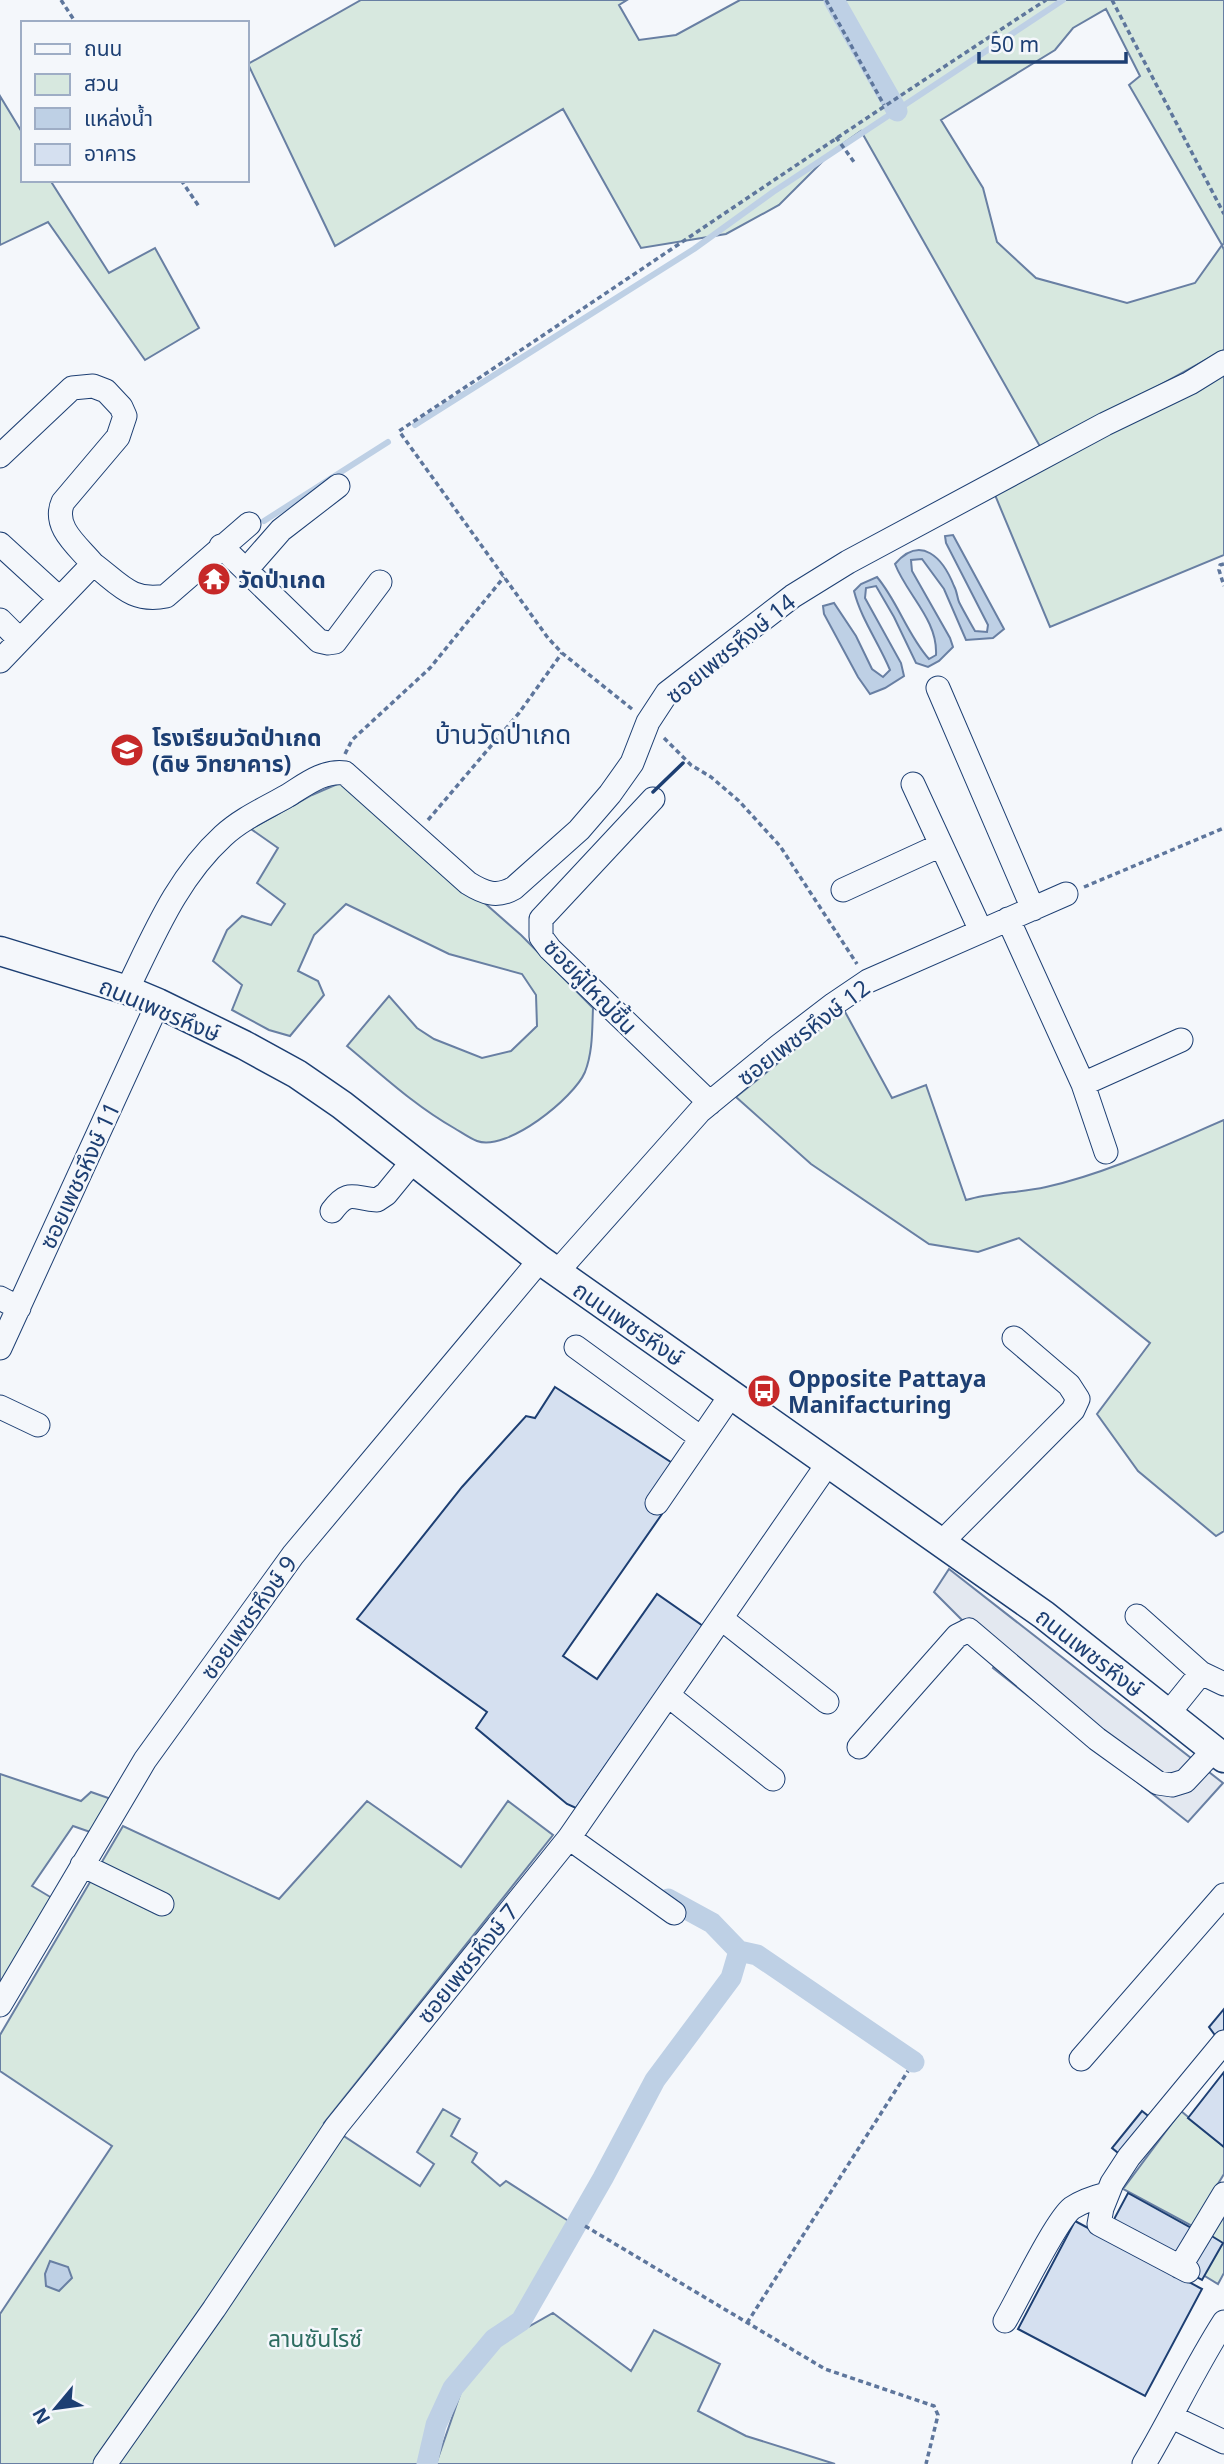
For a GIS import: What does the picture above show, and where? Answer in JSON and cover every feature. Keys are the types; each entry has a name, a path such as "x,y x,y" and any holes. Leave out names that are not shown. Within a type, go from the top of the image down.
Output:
{"main road":[{"name":"ถนนเพชรหึงษ์","path":"0,951 127,990 244,1045 297,1074 342,1105 548,1266 1044,1615 1219,1754"}],"street":[{"name":"ซอยเพชรหึงษ์ 14","path":"337,772 345,773 356,780 476,888 496,895 504,893 514,888 579,830 595,812 632,763 648,722 667,693 793,596 848,562 1105,424 1190,383 1224,362"},
{"path":"4,445 72,388 93,386 106,391 121,407 125,416 118,437 63,502 60,510 61,526 93,564 136,596 150,599 166,596 249,524"},
{"path":"246,570 281,530 338,486"},
{"path":"0,544 58,598"},
{"path":"221,546 319,641 335,642 380,582"},
{"path":"0,661 93,564"},
{"path":"0,620 19,639"},
{"path":"938,688 1033,909"},
{"path":"127,990 180,885 225,834 316,779 337,772"},
{"path":"913,784 981,931"},
{"name":"ซอยผู้ใหญ่ชื้น","path":"653,799 541,919 541,937 550,949 710,1103"},
{"path":"843,890 941,845"},
{"name":"ซอยเพชรหึงษ์ 12","path":"548,1266 710,1103 779,1046 868,981 1066,894"},
{"path":"1008,919 1083,1084 1106,1152"},
{"name":"ซอยเพชรหึงษ์ 11","path":"0,1348 9,1303 158,1003"},
{"path":"1083,1084 1181,1040"},
{"path":"332,1211 340,1200 347,1196 377,1200 386,1194 414,1161"},
{"name":"ซอยเพชรหึงษ์ 9","path":"0,2005 145,1760 293,1555 548,1266"},
{"path":"942,1542 1073,1410 1077,1399 1069,1385 1014,1338"},
{"path":"576,1347 701,1438"},
{"path":"657,1503 731,1395"},
{"path":"0,1407 38,1425"},
{"name":"ซอยเพชรหึงษ์ 7","path":"105,2464 214,2309 336,2127 569,1838 830,1462"},
{"path":"1137,1616 1202,1673 1224,1684"},
{"path":"722,1619 827,1702"},
{"path":"859,1747 957,1636 970,1630 1097,1739 1158,1783 1172,1785 1185,1781 1219,1754"},
{"path":"1168,1714 1202,1673"},
{"path":"669,1696 773,1779"},
{"path":"569,1838 674,1913"},
{"path":"82,1865 162,1903"},
{"path":"1081,2059 1224,1895"},
{"path":"1224,2042 1129,2157 1107,2194 1099,2224 1184,2269 1224,2194"},
{"path":"1006,2321 1070,2209 1094,2197 1107,2194"},
{"path":"1144,2464 1217,2347 1224,2322"},
{"path":"1172,2417 1224,2442"}],"path":[{"path":"61,0 75,21"},
{"path":"826,0 884,105"},
{"path":"868,981 780,846 739,801 711,777 691,765 648,722 562,653 548,638 399,431 561,325 884,105 1046,0"},
{"path":"1112,0 1224,214"},
{"path":"836,137 854,162"},
{"path":"182,182 200,208"},
{"path":"1224,564 1220,565 1219,570 1224,586"},
{"path":"337,772 352,740 430,668 504,577"},
{"path":"416,835 519,713 562,653"},
{"path":"1066,894 1224,828"},
{"path":"747,2323 908,2071"},
{"path":"585,2225 825,2369 934,2406 939,2415 926,2464"}],"green space":[{"path":"361,0 627,0 619,5 639,40 676,35 740,0 1224,0 1224,350 1042,450 861,131 834,150 779,205 726,234 641,248 563,109 335,246 248,64","holes":["1106,9 1140,76 1129,85 1222,245 1195,283 1127,303 1036,278 997,242 983,188 941,120 1055,50 1073,28"]},
{"path":"0,96 21,131 21,182 51,182 109,273 155,248 199,328 145,360 48,222 0,245"},
{"path":"1224,371 1224,555 1050,627 995,495"},
{"path":"342,782 354,788 521,935 593,1008 588,1064 578,1083 554,1108 505,1139 490,1142 474,1140 412,1100 347,1046 389,996 417,1028 434,1039 482,1058 511,1051 537,1026 536,995 522,974 449,954 346,904 314,935 298,971 318,981 324,995 290,1036 269,1030 232,1010 242,985 213,961 227,930 242,916 271,925 285,904 257,883 278,848 251,829 312,795"},
{"path":"844,1010 892,1098 926,1085 966,1200 1046,1187 1092,1174 1224,1120 1224,1531 1216,1536 1138,1471 1097,1414 1150,1343 1019,1238 978,1252 929,1244 811,1164 736,1097"},
{"path":"0,1774 81,1801 91,1792 114,1800 93,1833 73,1826 32,1886 52,1898 0,1994"},
{"name":"ลานซันไรซ์","path":"367,1801 461,1867 508,1801 553,1835 324,2123 420,2186 434,2164 417,2152 443,2109 460,2119 451,2136 477,2153 472,2162 500,2186 506,2181 570,2222 545,2270 510,2323 488,2336 464,2364 439,2407 422,2464 0,2464 0,2314 112,2146 0,2071 0,2035 123,1826 279,1899"},
{"path":"1181,2111 1224,2147 1224,2174 1192,2226 1123,2189"},
{"path":"1224,2211 1224,2273 1218,2284 1190,2267"},
{"path":"553,2313 631,2371 654,2330 720,2364 698,2411 746,2436 835,2464 436,2464 462,2389 498,2344"}],"shaded area":[{"path":"949,1569 1223,1783 1188,1822 993,1668 999,1657 934,1592"}],"water":[{"path":"953,535 1004,629 993,638 966,640 944,589 922,559 911,560 912,571 953,647 939,661 928,667 916,663 876,586 866,588 865,598 901,663 904,676 870,694 824,614 823,606 834,603 856,636 872,669 883,677 890,670 854,591 861,584 877,577 929,659 936,655 932,630 895,564 905,555 922,550 930,553 944,567 975,631 987,632 988,625 946,543 945,536"},
{"path":"50,2261 68,2267 72,2278 59,2291 46,2286 45,2274"}],"building":[{"path":"555,1387 680,1468 649,1508 662,1514 563,1656 597,1679 657,1594 703,1626 576,1808 567,1804 476,1728 487,1712 357,1619 462,1487 526,1416 535,1418"},
{"path":"1224,2009 1224,2030 1217,2038 1209,2027"},
{"path":"1224,2072 1224,2147 1188,2118"},
{"path":"1142,2111 1152,2119 1122,2156 1112,2148"},
{"path":"1128,2193 1193,2229 1176,2259 1112,2223"},
{"path":"1075,2221 1202,2289 1145,2396 1018,2329"},
{"path":"1210,2235 1223,2243 1202,2280 1189,2273"}],"waterway":[{"path":"834,0 897,111"},
{"path":"415,425 694,249 773,192 1063,0"},
{"path":"264,521 388,442"},
{"path":"427,2464 436,2425 453,2388 494,2339 521,2321 603,2178 655,2080 731,1978 739,1951 712,1923 668,1899"},
{"path":"739,1951 757,1955 914,2062"}],"wall":[{"path":"653,792 683,763"}],"place":[{"name":"วัดป่าเกด","path":"214,579"},
{"name":"โรงเรียนวัดป่าเกด (ดิษ วิทยาคาร)","path":"127,750"},
{"name":"Opposite Pattaya Manifacturing","path":"764,1391"}],"district":[{"name":"บ้านวัดป่าเกด","path":"503,734"}]}
